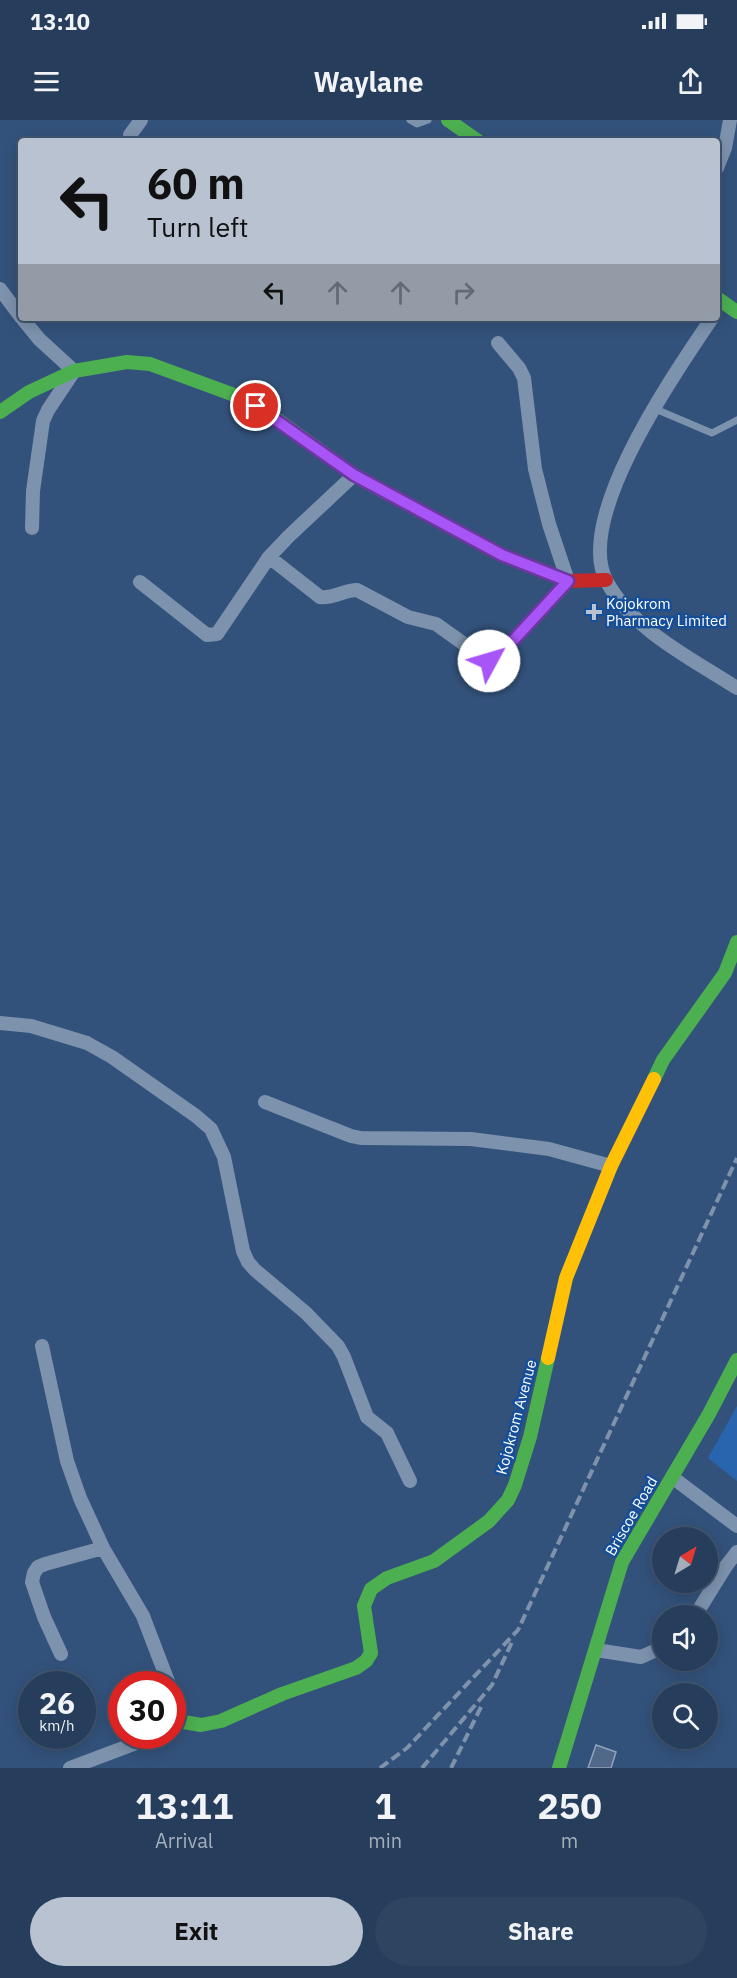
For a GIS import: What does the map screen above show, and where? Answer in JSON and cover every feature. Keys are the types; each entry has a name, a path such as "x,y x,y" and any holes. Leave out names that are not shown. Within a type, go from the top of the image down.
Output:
{"main road":[{"path":"448,120 474,138"},
{"path":"720,304 737,312"},
{"path":"0,412 29,392 74,372 127,362 150,364 245,399 354,475 502,555 568,581 606,580"},
{"name":"Kojokrom Avenue","path":"186,1724 201,1725 221,1721 282,1694 356,1668 366,1661 371,1653 364,1606 371,1589 387,1578 434,1561 489,1521 504,1505 515,1485 530,1437 566,1278 611,1166 658,1069 725,973 737,942"},
{"name":"Briscoe Road","path":"560,1768 622,1562 737,1360"}],"street":[{"path":"130,138 130,135 141,120"},
{"path":"720,160 725,148 730,120"},
{"path":"0,289 18,313"},
{"path":"24,321 39,339 74,372 42,421 33,491 32,528"},
{"path":"710,321 653,408 624,465 609,505 599,542 600,562 606,580 621,603 645,626 665,642 737,688"},
{"path":"269,557 320,597 357,590 408,617 436,624 489,661 498,657 568,581 549,524 535,469 524,378 519,368 498,343"},
{"path":"140,582 207,635 212,636 220,631 269,557 284,540 354,475"},
{"path":"0,1023 31,1026 87,1043 112,1057 210,1129 224,1157 243,1251 248,1262 327,1333 338,1346 367,1417 387,1433 410,1481"},
{"path":"265,1102 361,1138 482,1140 549,1149 611,1166"},
{"path":"42,1346 67,1461 80,1498 103,1548 143,1616 164,1671"},
{"path":"672,1477 737,1526"},
{"path":"61,1654 32,1582 34,1573 38,1567 45,1564 103,1548"},
{"path":"702,1605 720,1574 737,1552"},
{"path":"596,1650 641,1657 652,1652"},
{"path":"70,1768 120,1749"}],"lane":[{"path":"410,120 417,124 428,120"},
{"path":"653,408 712,433 737,420"}],"shaded area":[{"path":"737,1406 737,1481 708,1458"}],"building":[{"path":"596,1745 616,1752 611,1768 588,1768"}],"railway":[{"path":"380,1768 407,1748 518,1630 737,1158"},
{"path":"422,1768 492,1685 512,1642"},
{"path":"451,1768 483,1703"}],"traffic: fast":[{"path":"448,120 474,138"},
{"path":"720,300 737,312"},
{"path":"0,412 29,392 74,371 127,362 150,364 245,399 354,475 385,492"},
{"path":"654,1079 663,1060 725,973 737,942"},
{"path":"186,1722 201,1725 221,1721 282,1694 356,1668 366,1661 371,1653 364,1606 371,1589 387,1578 434,1561 489,1521 508,1500 530,1437 548,1358"},
{"path":"559,1768 622,1562 709,1414 737,1360"}],"traffic: slow":[{"path":"548,1358 566,1278 611,1166 654,1079"}],"traffic: jam":[{"path":"385,492 502,555 568,581 606,580"}],"place":[{"name":"Kojokrom Pharmacy Limited","path":"594,612"}],"route":[{"path":"256,406 354,475 502,555 568,581 498,657 489,661"}]}
